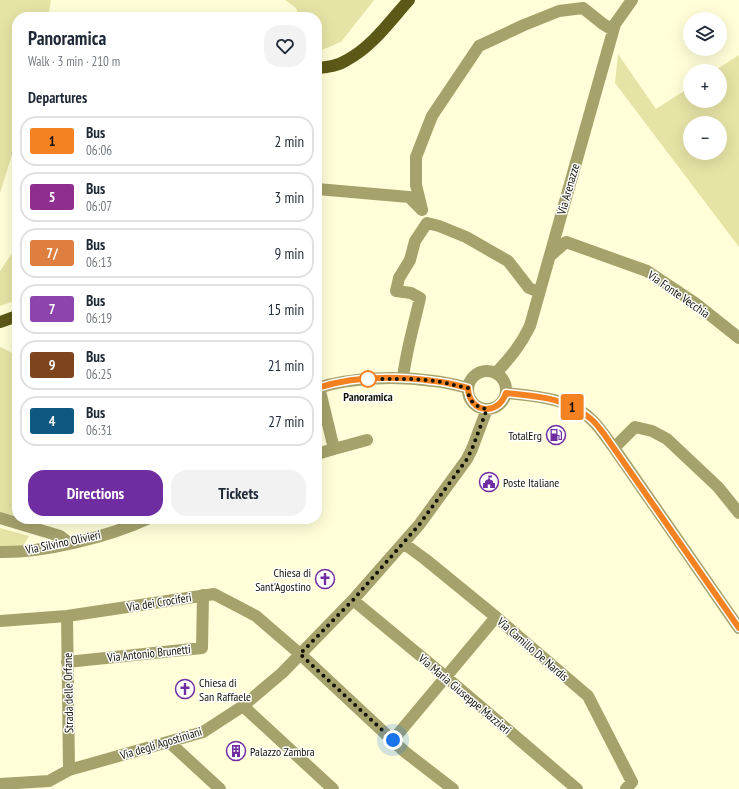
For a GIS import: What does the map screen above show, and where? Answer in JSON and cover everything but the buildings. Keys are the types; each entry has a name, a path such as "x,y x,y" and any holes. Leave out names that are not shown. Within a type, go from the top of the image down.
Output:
{"main road":[{"path":"322,67 332,66 346,61 365,48 409,0"},
{"path":"0,322 12,318"}],"street":[{"name":"Via Arenazze","path":"496,373 516,351 523,341 530,326 613,30 615,24 632,0"},
{"path":"427,223 416,185 416,157 432,116 479,46 524,25 559,11 583,8 613,30"},
{"path":"322,189 409,197 422,210"},
{"path":"427,223 439,226 466,237 508,261 529,288 539,292"},
{"path":"403,378 408,344 420,298 410,293 396,292 399,278 410,260 415,241 427,223"},
{"name":"Via Fonte Vecchia","path":"550,256 566,242 647,271 695,303 739,338"},
{"path":"484,370 490,370 496,373 504,381 506,393 501,403 492,408 480,408 470,400 468,388 470,381 478,372 484,370"},
{"path":"322,386 338,382 403,378 436,381 468,388"},
{"path":"506,393 546,397 570,406 582,412 592,420 614,448 739,628"},
{"path":"322,402 334,449"},
{"name":"Via degli Agostiniani","path":"0,784 49,781 69,770 203,732 243,706 282,673 353,600 419,525 467,459 487,409"},
{"path":"614,448 635,427 652,431 667,439 718,487 739,513"},
{"path":"322,453 367,440"},
{"path":"0,518 12,521"},
{"path":"22,524 51,532 65,538 69,543"},
{"name":"Via Silvino Olivieri","path":"0,552 36,550 111,532 133,524"},
{"name":"Via Camillo De Nardis","path":"403,543 496,617 588,696 629,786"},
{"name":"Via dei Crociferi","path":"0,621 67,616 214,594 256,616 300,654 405,752 453,789"},
{"name":"Via Antonio Brunetti","path":"67,662 202,648 203,595"},
{"name":"Via Maria Giuseppe Mazzieri","path":"353,600 577,789"},
{"name":"Strada delle Orfane","path":"67,616 69,770"},
{"path":"393,740 496,617"},
{"path":"243,706 333,789"},
{"path":"169,742 220,789"}],"shaded area":[{"path":"0,0 51,0 49,12 12,12 12,155 0,193"},
{"path":"285,0 374,0 341,42 322,50 322,12 297,12 296,8"},
{"path":"618,54 656,109 683,92 683,108 727,108 727,64 725,64 739,55 739,247 615,83"},
{"path":"12,253 12,302 0,306 0,271"},
{"path":"1,347 12,353 12,515 0,512"},
{"path":"0,528 29,536 23,546 0,546"}],"bus line":[{"name":"1","path":"322,387 338,382 360,380 403,378 436,381 468,388 470,400 480,408 487,409 497,406 501,403 506,393 546,397 582,412 592,420 604,434 739,628"}],"place":[{"name":"Panoramica","path":"368,379"},
{"name":"TotalErg","path":"556,435"},
{"name":"Poste Italiane","path":"489,482"},
{"name":"Chiesa di Sant'Agostino","path":"325,579"},
{"name":"Chiesa di San Raffaele","path":"185,689"},
{"name":"Palazzo Zambra","path":"236,751"}],"route":[{"path":"368,379 403,378 436,381 468,388 470,400 480,408 487,409 467,459 419,525 353,600 300,654 393,740"}]}
